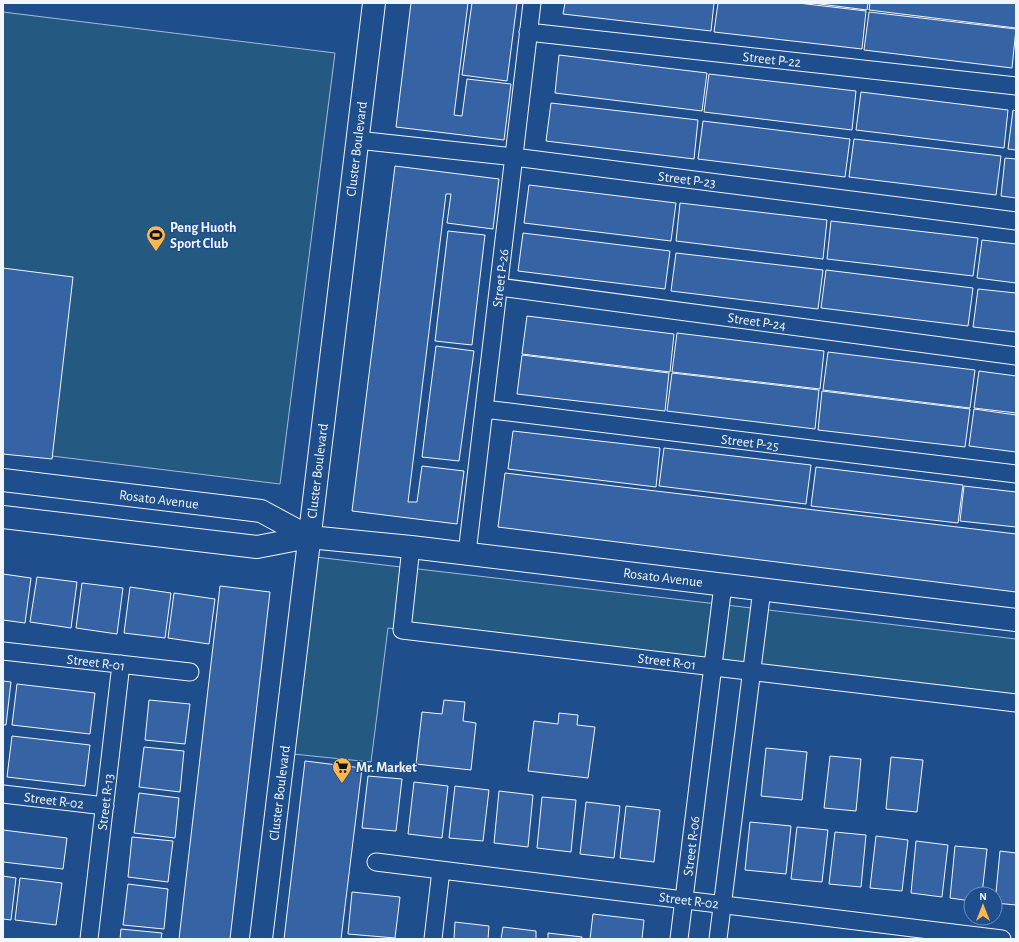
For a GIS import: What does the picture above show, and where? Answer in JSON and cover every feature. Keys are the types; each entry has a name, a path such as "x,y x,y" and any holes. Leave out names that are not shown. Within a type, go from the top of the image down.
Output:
{"street":[{"name":"Cluster Boulevard","path":"261,939 374,3"},
{"name":"Street P-26","path":"467,553 532,3"},
{"name":"Street P-22","path":"528,32 1016,86"},
{"name":"Street P-23","path":"357,140 514,157 1016,221"},
{"name":"Street P-24","path":"499,287 1016,356"},
{"name":"Street P-25","path":"484,409 1016,474"},
{"name":"Rosato Avenue","path":"3,480 261,511 310,536"},
{"name":"Rosato Avenue","path":"3,517 257,547 310,536 467,553 1016,620"},
{"name":"Street R-01","path":"412,547 402,630 1016,703"},
{"name":"Street R-06","path":"680,939 723,585"},
{"path":"718,939 762,589"},
{"name":"Street R-01","path":"3,651 190,672"},
{"name":"Street R-13","path":"89,939 121,664"},
{"name":"Street R-02","path":"3,794 105,806"},
{"name":"Street R-02","path":"376,862 684,899 963,937 1002,939"},
{"path":"433,939 441,870"}],"shaded area":[{"name":"Peng Huoth Sport Club","path":"3,12 335,53 280,484 3,450"},
{"path":"307,556 1016,639 1016,703 388,628 371,762 283,753"}],"building":[{"path":"411,3 468,3 454,115 462,116 467,79 511,84 504,140 396,127"},
{"path":"472,3 517,3 507,81 462,75"},
{"path":"565,3 714,3 711,31 563,14"},
{"path":"718,3 798,3 866,11 862,49 714,32"},
{"path":"812,3 868,3 867,10"},
{"path":"870,3 1016,3 1016,28 869,10"},
{"path":"869,12 1016,29 1012,68 864,50"},
{"path":"559,55 707,73 702,111 555,93"},
{"path":"709,74 856,91 852,130 704,112"},
{"path":"861,92 1008,110 1004,148 856,130"},
{"path":"551,103 698,120 694,159 546,141"},
{"path":"1013,110 1016,111 1016,150 1008,149"},
{"path":"703,121 850,139 845,177 698,159"},
{"path":"854,139 1001,156 996,195 849,177"},
{"path":"1005,158 1016,159 1016,198 1001,196"},
{"path":"395,166 499,179 493,229 447,223 451,194 446,194 408,502 417,502 422,466 464,471 457,524 352,511"},
{"path":"529,185 676,203 671,241 524,223"},
{"path":"680,203 827,220 823,259 676,241"},
{"path":"831,221 978,238 973,276 827,259"},
{"path":"448,231 485,235 472,345 435,341"},
{"path":"523,233 670,251 665,289 518,271"},
{"path":"982,240 1016,244 1016,283 977,278"},
{"path":"676,253 823,270 818,309 671,291"},
{"path":"3,268 73,277 52,459 3,454"},
{"path":"826,270 973,288 968,326 821,308"},
{"path":"978,289 1016,293 1016,332 973,327"},
{"path":"527,316 674,334 670,372 522,354"},
{"path":"677,333 824,351 820,389 672,372"},
{"path":"436,346 474,351 459,461 422,457"},
{"path":"828,352 975,370 970,408 823,390"},
{"path":"522,355 669,373 665,411 517,394"},
{"path":"979,371 1016,376 1016,413 974,408"},
{"path":"672,373 819,390 815,429 667,411"},
{"path":"822,391 970,409 965,447 818,430"},
{"path":"974,409 1016,415 1016,452 969,446"},
{"path":"513,431 660,448 656,487 508,469"},
{"path":"664,448 811,465 806,504 659,486"},
{"path":"816,467 963,485 958,523 811,506"},
{"path":"505,473 1016,534 1016,592 498,527"},
{"path":"964,486 1016,492 1016,527 960,521"},
{"path":"3,574 31,578 25,623 3,620"},
{"path":"37,577 77,582 71,628 30,622"},
{"path":"82,583 123,588 117,634 76,628"},
{"path":"220,586 270,592 230,939 179,939"},
{"path":"130,587 171,593 165,638 124,633"},
{"path":"174,593 215,599 209,644 168,638"},
{"path":"3,681 11,682 6,725 3,725"},
{"path":"17,684 95,693 90,734 12,725"},
{"path":"149,700 190,704 185,744 145,740"},
{"path":"444,700 465,702 463,721 476,723 471,770 416,764 422,712 442,714"},
{"path":"559,713 578,715 577,725 595,727 588,778 528,771 534,721 558,724"},
{"path":"12,736 90,745 85,786 7,777"},
{"path":"144,747 184,751 180,792 139,787"},
{"path":"766,748 807,752 802,800 761,796"},
{"path":"830,756 861,759 856,811 824,808"},
{"path":"891,757 923,760 917,812 886,809"},
{"path":"305,761 362,768 341,939 284,939"},
{"path":"368,776 402,779 396,831 362,828"},
{"path":"414,782 448,786 442,838 408,834"},
{"path":"455,786 489,790 483,841 449,838"},
{"path":"499,791 533,795 528,847 494,843"},
{"path":"139,793 179,798 175,838 134,833"},
{"path":"542,797 576,800 571,852 537,848"},
{"path":"586,802 620,806 614,858 580,854"},
{"path":"626,806 660,810 654,862 620,858"},
{"path":"750,822 791,826 786,874 745,870"},
{"path":"797,827 828,830 822,882 791,879"},
{"path":"3,830 67,838 63,869 3,862"},
{"path":"835,832 866,835 861,887 829,884"},
{"path":"876,836 908,840 902,891 870,888"},
{"path":"132,837 173,841 168,882 128,877"},
{"path":"916,841 948,845 942,897 911,893"},
{"path":"955,846 987,849 983,886 963,886 963,900 950,898"},
{"path":"1000,851 1016,853 1016,905 1003,904 1003,886 997,886"},
{"path":"3,876 16,878 11,920 3,919"},
{"path":"20,878 62,883 56,925 15,920"},
{"path":"128,884 168,889 164,929 123,925"},
{"path":"352,892 400,897 395,938 348,934"},
{"path":"593,914 644,920 642,939 590,939"},
{"path":"455,922 489,926 488,939 454,939"},
{"path":"503,927 536,931 536,939 501,939"},
{"path":"121,929 162,933 161,939 120,939"},
{"path":"548,933 582,937 582,939 548,939"}],"place":[{"name":"Peng Huoth Sport Club","path":"156,252"},
{"name":"Mr. Market","path":"342,784"}]}
